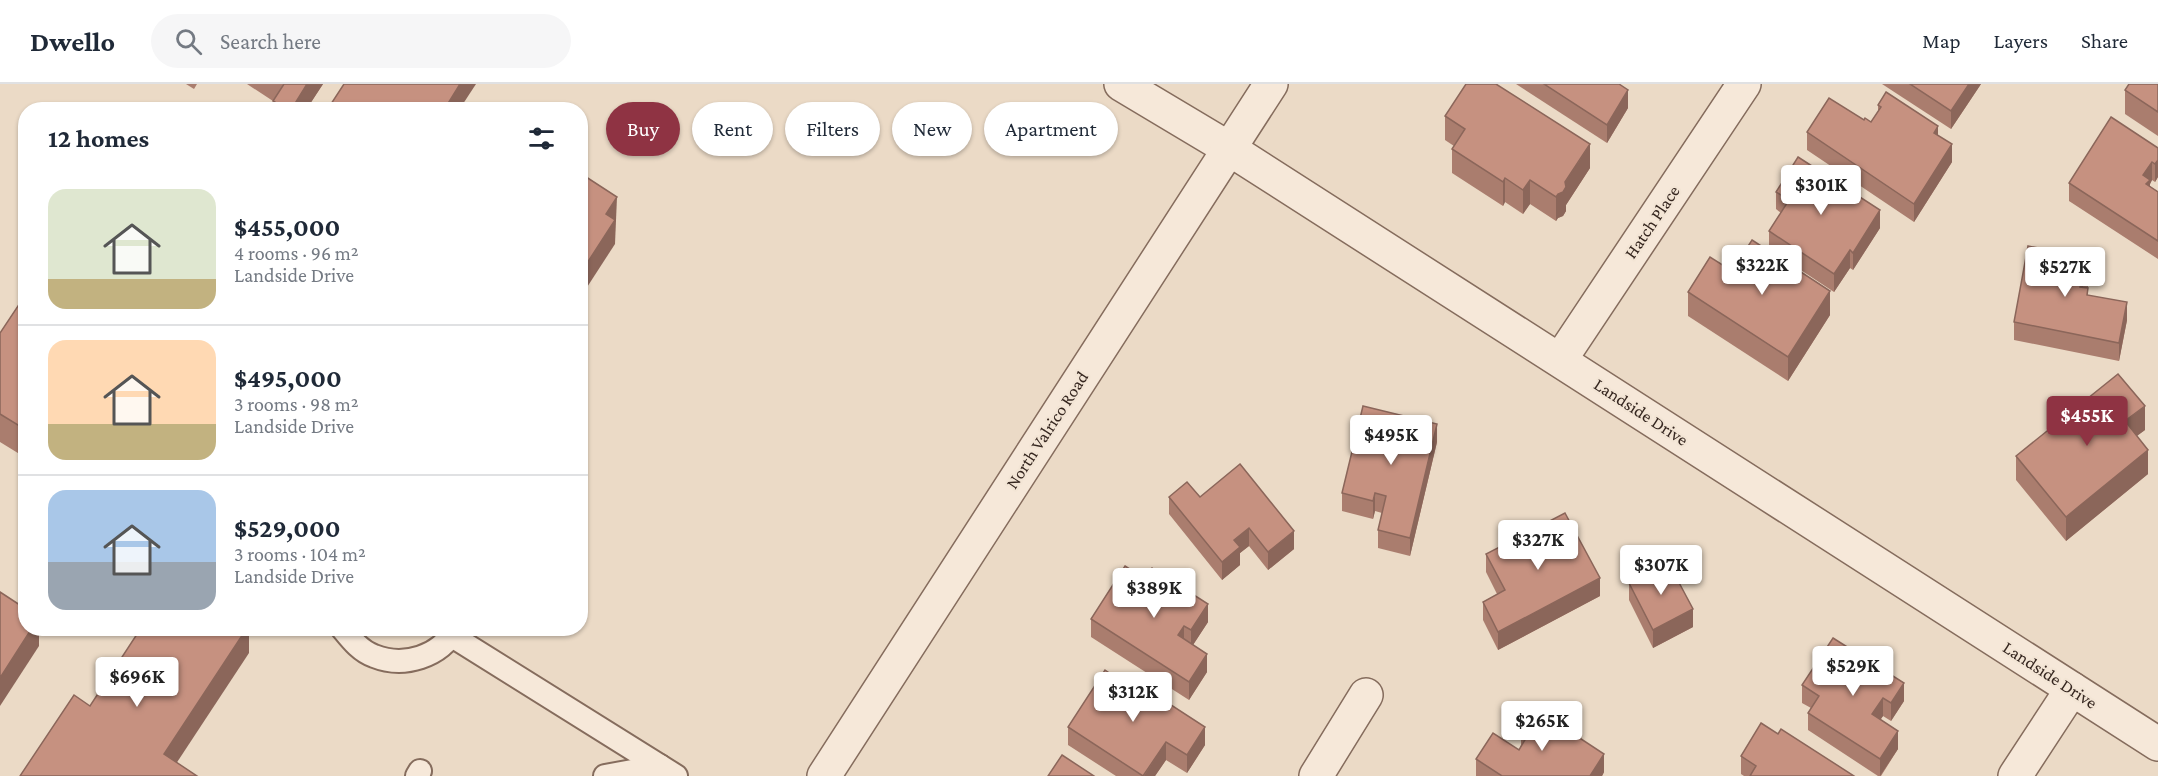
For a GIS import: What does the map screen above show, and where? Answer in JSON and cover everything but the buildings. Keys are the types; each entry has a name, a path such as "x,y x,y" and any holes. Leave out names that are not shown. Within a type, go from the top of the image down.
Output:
{"street":[{"name":"Landside Drive","path":"1122,84 1228,148 2158,744"},
{"name":"North Valrico Road","path":"824,776 1271,84"},
{"name":"Hatch Place","path":"1560,360 1744,84"},
{"path":"2015,776 2072,688"},
{"path":"1316,776 1366,695"}],"lane":[{"path":"348,636 355,644 373,656 394,661 416,659 436,651 450,636"},
{"path":"460,636 668,771"},
{"path":"605,776 668,771"}]}
